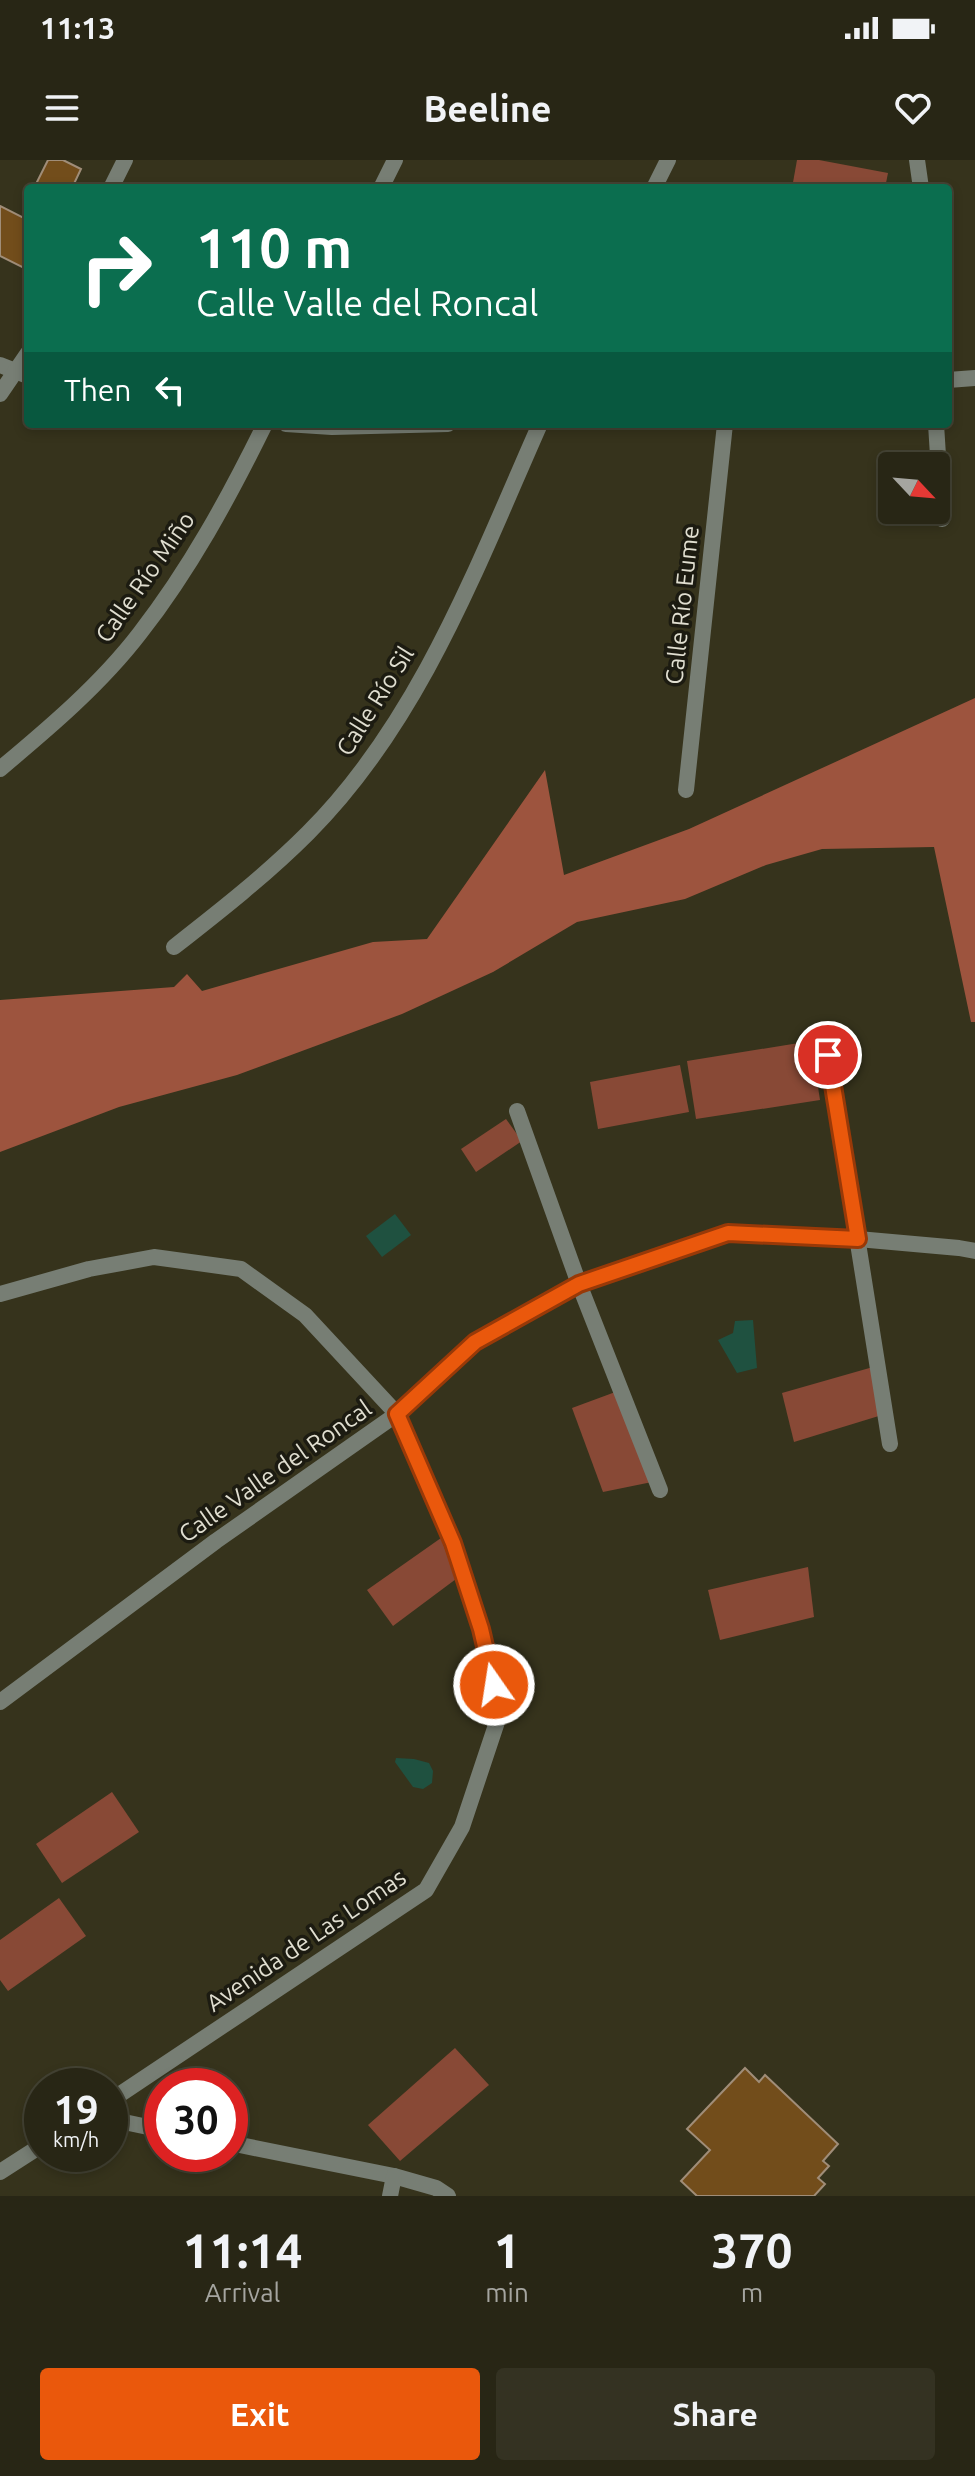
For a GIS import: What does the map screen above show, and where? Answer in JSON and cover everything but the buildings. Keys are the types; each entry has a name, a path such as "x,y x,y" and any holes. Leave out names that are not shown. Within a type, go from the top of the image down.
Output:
{"street":[{"path":"113,184 125,160"},
{"path":"383,184 395,160"},
{"path":"656,184 668,160"},
{"path":"917,160 920,184"},
{"path":"0,365 22,374 0,394"},
{"path":"952,380 975,378"},
{"name":"Calle Río Miño","path":"0,769 80,698 139,635 184,571 230,494 263,428"},
{"name":"Calle Río Sil","path":"174,947 247,889 310,832 360,772 396,721 460,603 538,428"},
{"name":"Calle Río Eume","path":"686,790 725,428"},
{"path":"936,428 938,452"},
{"path":"828,1055 890,1444"},
{"path":"517,1111 579,1284 660,1490"},
{"name":"Calle Valle del Roncal","path":"0,1702 216,1541 397,1414 475,1342 579,1284 728,1233 858,1239 975,1251"},
{"name":"Avenida de Las Lomas","path":"0,1294 89,1269 154,1257 241,1269 305,1315 397,1414 453,1543 481,1629 500,1713 462,1827 426,1890 128,2089"},
{"path":"248,2147 394,2176 436,2188 448,2196"},
{"path":"0,2172 24,2157"},
{"path":"390,2196 394,2176"}],"shaded area":[{"path":"797,160 819,160 888,173 886,184 793,184"},
{"path":"975,698 975,1022 971,1022 934,847 822,849 766,865 685,899 577,922 493,972 402,1014 237,1075 119,1107 0,1152 0,1000 174,987 187,974 202,991 373,942 427,939 545,770 564,875 689,829"},
{"path":"811,1041 820,1100 696,1119 687,1061"},
{"path":"680,1065 689,1112 598,1129 590,1082"},
{"path":"506,1119 522,1141 476,1172 461,1149"},
{"path":"395,1214 411,1235 382,1257 366,1236"},
{"path":"753,1320 757,1368 737,1373 718,1340 733,1333 735,1321"},
{"path":"873,1367 882,1415 794,1442 782,1393"},
{"path":"618,1391 652,1482 603,1492 572,1408"},
{"path":"441,1538 456,1579 393,1626 367,1590"},
{"path":"808,1567 814,1617 720,1640 708,1590"},
{"path":"396,1758 429,1763 433,1771 432,1783 423,1789 413,1787 395,1762"},
{"path":"112,1792 139,1832 62,1883 36,1844"},
{"path":"59,1898 86,1936 8,1991 0,1980 0,1940"},
{"path":"455,2048 489,2085 400,2161 368,2125"}],"route":[{"path":"494,1685 481,1629 453,1543 397,1414 475,1342 579,1284 728,1233 858,1239 828,1055"}]}
